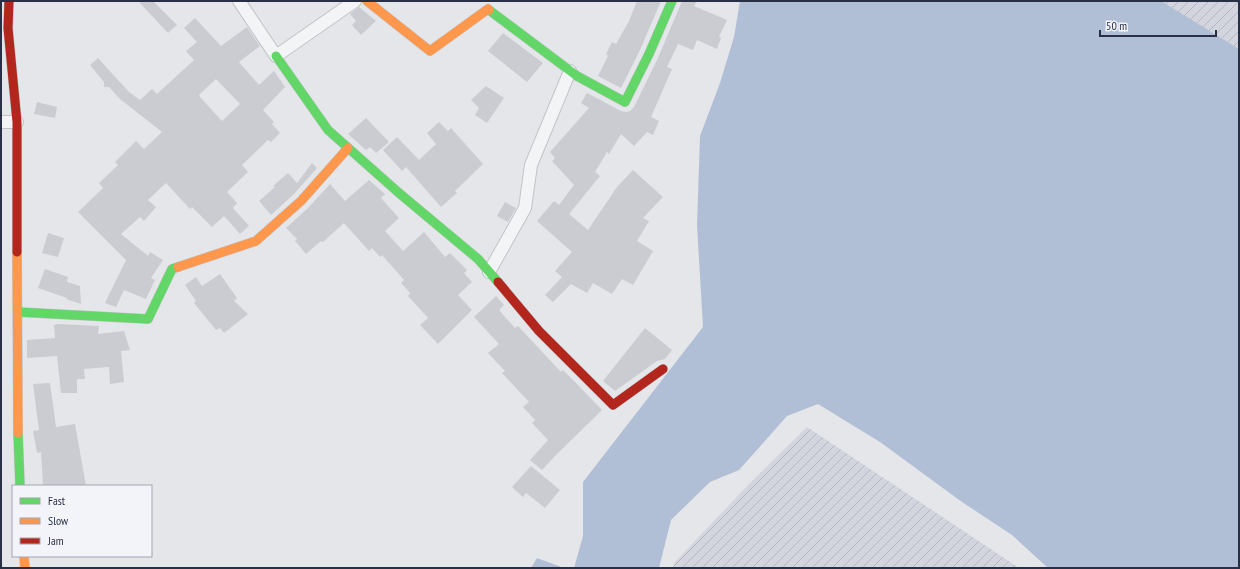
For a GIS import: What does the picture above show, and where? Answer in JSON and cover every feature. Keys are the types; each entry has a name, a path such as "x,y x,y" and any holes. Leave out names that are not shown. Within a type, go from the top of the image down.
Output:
{"street":[{"path":"9,1 8,28 17,122 17,418 20,485"},
{"path":"239,1 328,130 399,194 478,259 539,331 613,406 663,369"},
{"path":"276,56 355,1"},
{"path":"367,1 430,51 488,5 577,76 625,102 649,54 672,1"},
{"path":"489,272 525,208 531,165 570,71"},
{"path":"1,122 17,122"},
{"path":"18,312 148,319 172,269 256,241 301,201 348,148"},
{"path":"24,557 25,568"}],"shaded area":[{"path":"1115,1 1239,1 1239,74"},
{"path":"807,427 1019,568 673,568 674,563 750,483"}],"water":[{"path":"740,1 1161,1 1239,49 1239,568 1048,568 1012,535 962,502 880,442 818,404 787,416 739,470 710,482 671,520 659,568 574,568 583,536 583,482 703,327 697,225 700,136 720,83 734,37"},
{"path":"537,558 564,568 531,568"}],"building":[{"path":"138,1 153,1 177,25 168,33"},
{"path":"637,1 661,1 640,50 621,88 598,76 608,56 606,54 612,42 616,44 629,21"},
{"path":"682,1 697,1 694,6 727,20 719,37 721,38 717,49 697,40 693,50 678,44 667,67 672,69 651,117 659,121 653,135 647,132 634,146 621,134 609,154 607,152 595,172 600,176 569,214 588,230 617,187 633,170 663,197 643,218 649,221 637,241 653,251 633,285 622,279 612,294 593,283 587,293 571,284 553,302 545,295 562,277 555,271 572,252 537,221 554,201 559,205 574,185 552,161 555,158 550,152 589,108 581,103 587,93 621,111 630,111 634,107 658,58"},
{"path":"359,7 376,21 361,35 352,25 356,21 350,14"},
{"path":"195,18 221,46 247,27 260,46 239,62 259,85 274,71 285,87 263,110 274,122 272,124 280,133 271,142 268,140 242,165 248,172 227,192 237,203 233,208 249,226 240,234 224,216 212,227 192,207 190,209 166,183 148,200 156,207 144,221 140,217 121,234 148,256 150,252 163,260 151,278 155,280 146,299 124,290 116,307 105,303 126,260 78,212 103,188 99,183 118,165 115,162 136,141 144,149 162,132 120,99 109,87 104,87 104,82 90,65 98,58 129,92 140,100 152,89 157,94 194,60 186,51 197,42 184,28","holes":["216,79 240,104 222,121 199,95"]},
{"path":"503,33 543,63 527,82 488,51"},
{"path":"486,86 504,98 487,123 475,115 479,108 471,100"},
{"path":"37,102 57,107 55,118 34,114"},
{"path":"366,118 389,142 376,153 370,147 366,150 348,134"},
{"path":"439,122 448,131 451,128 483,164 455,191 457,193 441,207 406,167 402,171 383,150 397,137 419,160 436,144 427,133"},
{"path":"312,163 317,168 294,194 271,215 259,201 288,173 297,183"},
{"path":"369,180 385,194 381,198 399,218 385,231 403,251 424,232 445,257 450,253 467,270 464,273 472,282 458,295 472,310 438,344 420,325 428,318 408,296 410,293 401,283 404,280 382,255 380,257 372,248 369,251 344,223 323,242 321,241 306,254 295,241 297,239 286,228 308,208 330,184 345,201"},
{"path":"505,202 516,208 508,222 497,216"},
{"path":"48,233 64,238 58,257 42,253"},
{"path":"45,269 68,277 67,282 80,286 81,304 38,288"},
{"path":"220,274 237,298 234,301 248,314 224,333 220,328 216,330 194,303 196,301 185,285 196,277 202,286"},
{"path":"496,296 504,305 499,310 515,328 518,326 561,372 563,370 602,410 542,470 530,460 548,440 532,423 535,420 523,407 529,402 502,373 505,371 488,353 499,344 474,317"},
{"path":"54,325 99,326 98,334 124,331 130,350 121,351 124,382 110,384 109,367 84,369 85,379 77,379 77,393 61,393 57,356 27,358 27,340 55,338"},
{"path":"645,328 672,350 665,359 657,361 615,391 603,381"},
{"path":"50,383 56,427 75,424 86,485 43,485 41,452 37,453 33,431 39,430 33,384"},
{"path":"531,466 560,490 545,508 526,493 523,497 512,487"}],"traffic: fast":[{"path":"489,10 577,76 625,102 649,54 672,1"},
{"path":"276,56 328,130 399,193 478,259 498,282"},
{"path":"18,312 148,319 172,269 178,267"},
{"path":"18,433 20,485"}],"traffic: slow":[{"path":"367,1 430,51 488,9 489,10"},
{"path":"178,267 256,241 301,201 348,148"},
{"path":"17,252 18,433"},
{"path":"24,557 25,568"}],"traffic: jam":[{"path":"9,1 8,28 17,122 17,252"},
{"path":"498,282 539,331 613,405 663,369"}]}
